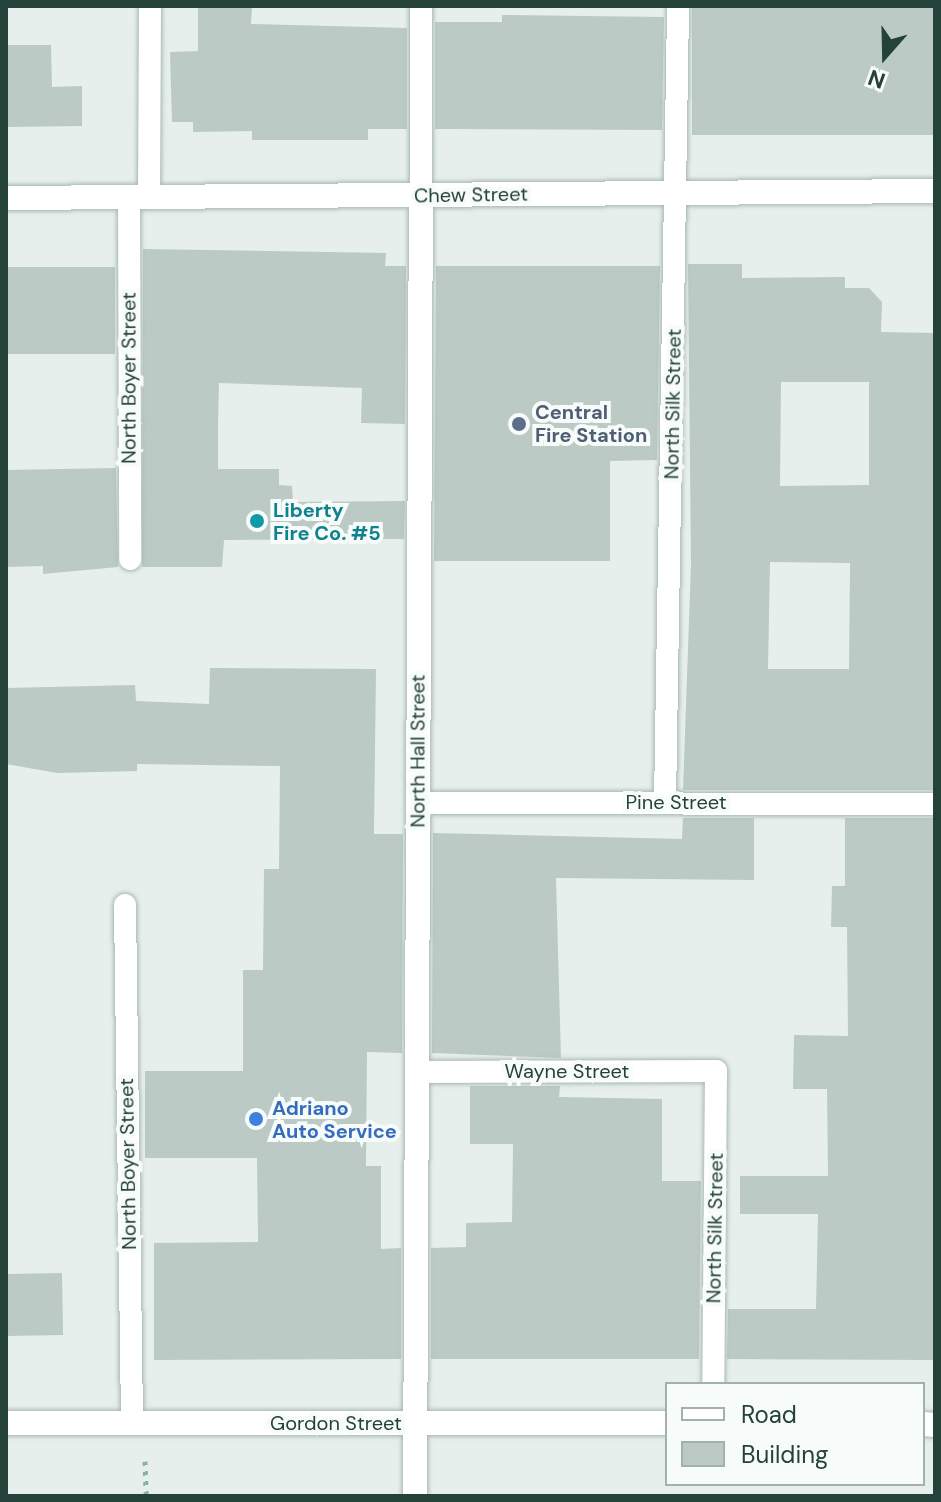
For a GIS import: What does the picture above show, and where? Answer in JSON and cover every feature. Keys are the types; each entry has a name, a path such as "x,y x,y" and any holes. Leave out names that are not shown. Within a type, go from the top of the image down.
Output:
{"street":[{"name":"Chew Street","path":"6,198 935,191"},
{"name":"North Hall Street","path":"415,1496 421,196"},
{"name":"Gordon Street","path":"6,1423 665,1423"}],"lane":[{"name":"North Boyer Street","path":"130,559 139,197 150,6"},
{"name":"North Hall Street","path":"421,6 421,196"},
{"name":"North Silk Street","path":"665,802 678,193 678,6"},
{"name":"Pine Street","path":"418,803 935,804"},
{"name":"North Boyer Street","path":"125,905 132,1422"},
{"name":"North Silk Street","path":"713,1382 716,1071"},
{"name":"Wayne Street","path":"417,1072 716,1071"}],"building":[{"path":"198,6 252,6 251,24 407,28 407,129 368,129 368,140 252,140 252,131 193,132 193,122 172,122 170,52 198,51"},
{"path":"692,6 935,6 935,135 692,135"},
{"path":"502,15 664,17 662,130 435,129 435,22 502,22"},
{"path":"6,45 51,45 52,87 82,86 82,126 6,127"},
{"path":"143,249 386,253 385,266 406,266 405,424 361,423 362,388 219,383 218,425 218,469 279,469 279,485 292,486 293,502 405,501 404,539 224,540 222,567 142,567"},
{"path":"688,264 742,264 742,278 845,277 845,288 869,288 882,302 881,332 935,333 935,790 683,790 691,564","holes":["781,382 869,382 869,485 780,486","770,562 850,563 849,669 768,669"]},
{"name":"Central Fire Station","path":"436,266 660,266 657,460 610,461 610,561 434,561"},
{"path":"6,267 115,267 115,354 6,354"},
{"path":"116,468 118,567 43,574 43,566 6,567 6,470"},
{"path":"210,668 376,669 374,834 403,834 402,1053 367,1052 366,1166 381,1166 381,1249 401,1248 401,1359 154,1360 154,1243 258,1242 257,1158 145,1158 145,1071 243,1071 243,970 263,970 264,869 279,869 280,766 137,764 137,771 57,773 6,764 6,688 135,685 136,701 209,704"},
{"path":"683,818 754,818 754,880 556,878 561,1058 432,1053 433,833 682,839"},
{"path":"845,818 935,818 935,1360 727,1359 728,1309 816,1309 818,1214 740,1214 740,1176 828,1176 827,1089 793,1089 794,1035 848,1036 847,927 831,927 832,886 845,886"},
{"path":"470,1086 560,1086 559,1097 662,1099 662,1181 701,1181 699,1359 431,1359 431,1248 466,1247 466,1223 512,1222 513,1144 470,1144"},
{"path":"62,1273 63,1335 7,1336 6,1274"}],"place":[{"name":"Central Fire Station","path":"519,424"},
{"name":"Liberty Fire Co. #5","path":"257,521"},
{"name":"Adriano Auto Service","path":"256,1119"}]}
